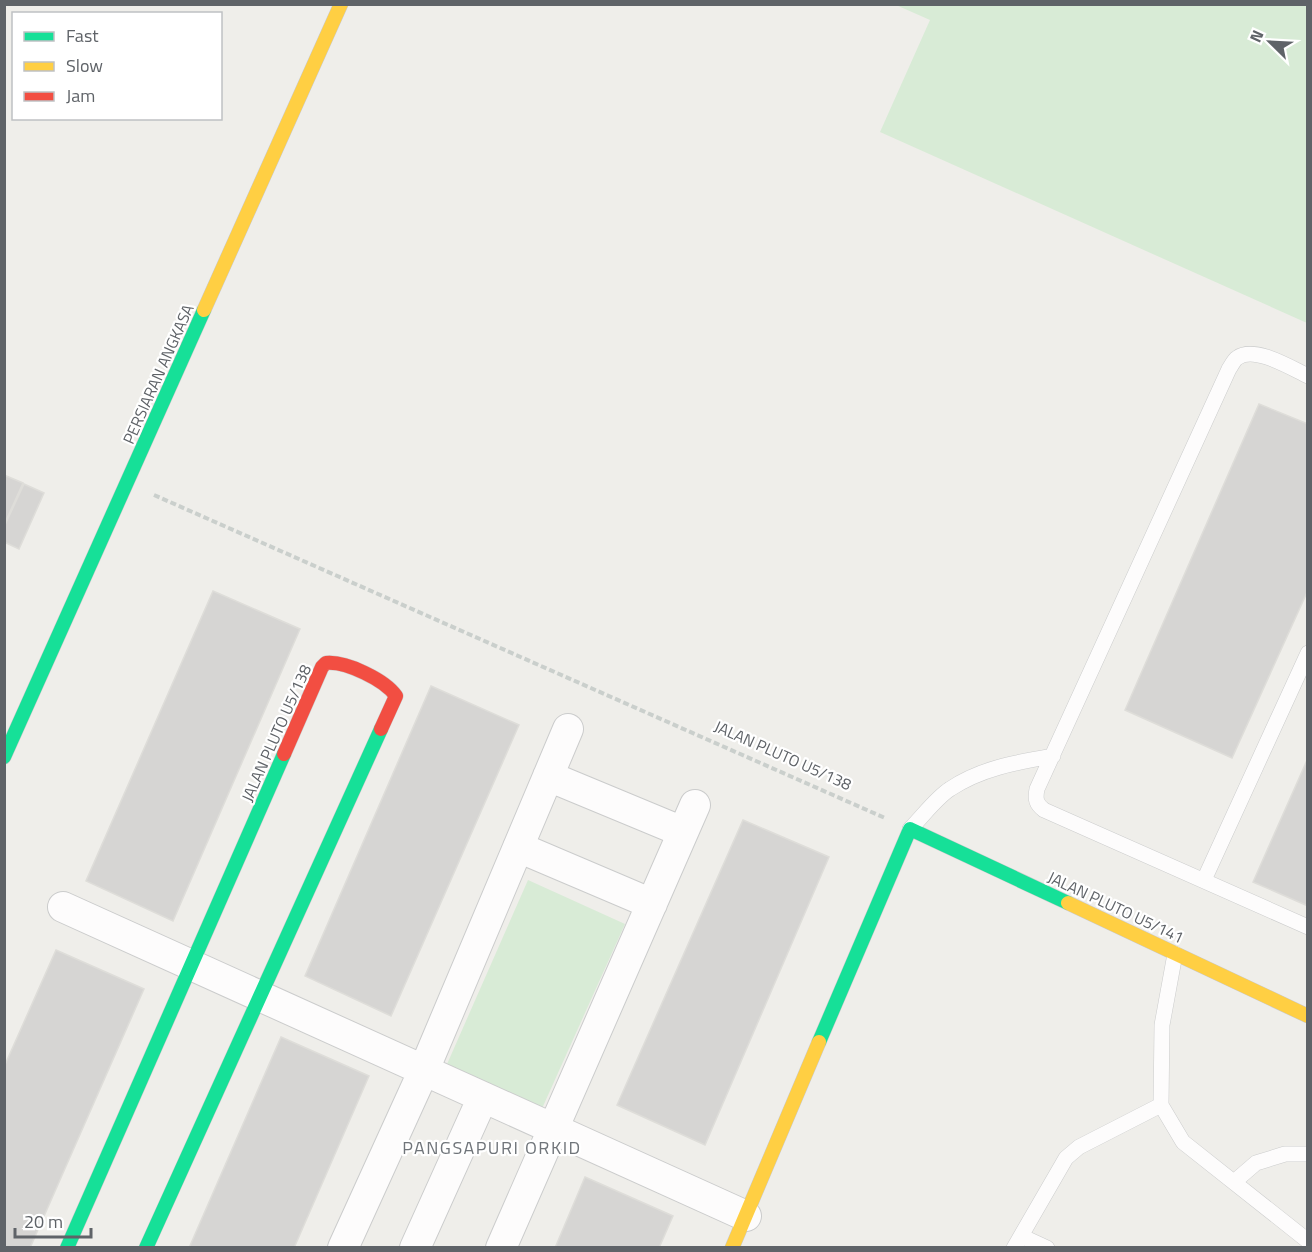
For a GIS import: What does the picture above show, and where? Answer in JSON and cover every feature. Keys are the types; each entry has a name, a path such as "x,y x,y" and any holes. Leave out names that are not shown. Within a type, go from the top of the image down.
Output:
{"street":[{"name":"PERSIARAN ANGKASA","path":"4,757 341,4"},
{"name":"JALAN PLUTO U5/138","path":"67,1248 322,667 326,663 338,662 389,686 396,696 146,1248"},
{"path":"342,1248 424,1070 568,729"},
{"path":"548,776 682,832"},
{"path":"501,1248 695,805"},
{"name":"JALAN PLUTO U5/141","path":"910,829 1308,1016"},
{"path":"732,1248 910,829"},
{"path":"518,847 652,904"},
{"path":"63,907 746,1216"},
{"path":"415,1248 483,1097"}],"lane":[{"path":"1308,376 1258,354 1247,353 1236,358 1035,797 1038,805 1044,810 1308,927"},
{"path":"1204,880 1308,653"},
{"path":"910,829 949,790 974,776 1012,763 1053,756"},
{"path":"1175,954 1162,1025 1161,1105 1183,1142 1308,1241"},
{"path":"1047,1248 1017,1242 1065,1158 1079,1147 1161,1105"},
{"path":"1234,1182 1256,1163 1285,1154 1308,1154"}],"path":[{"name":"JALAN PLUTO U5/138","path":"127,483 910,829"}],"green space":[{"path":"896,5 1307,5 1307,323 880,132 930,20"},
{"path":"528,880 625,924 540,1113 444,1071"}],"building":[{"path":"1259,404 1308,424 1308,590 1232,758 1125,710"},
{"path":"4,475 23,483 4,525"},
{"path":"24,484 44,493 19,549 4,542 4,527"},
{"path":"213,591 300,629 173,921 86,881"},
{"path":"431,686 519,725 391,1016 305,976"},
{"path":"1308,758 1308,906 1253,882"},
{"path":"743,820 829,857 705,1145 617,1105"},
{"path":"56,950 144,989 30,1248 4,1248 4,1067"},
{"path":"281,1037 369,1076 294,1248 189,1248"},
{"path":"585,1177 673,1216 659,1248 555,1248"}],"traffic: fast":[{"path":"4,757 204,310"},
{"path":"146,1248 381,729"},
{"path":"67,1248 284,754"},
{"path":"819,1042 910,829 1068,903"}],"traffic: slow":[{"path":"204,310 341,4"},
{"path":"1068,903 1308,1016"},
{"path":"732,1248 819,1042"}],"traffic: jam":[{"path":"284,754 322,667 326,663 354,668 391,690 396,696 381,729"}],"district":[{"name":"PANGSAPURI ORKID","path":"492,1147"}]}
